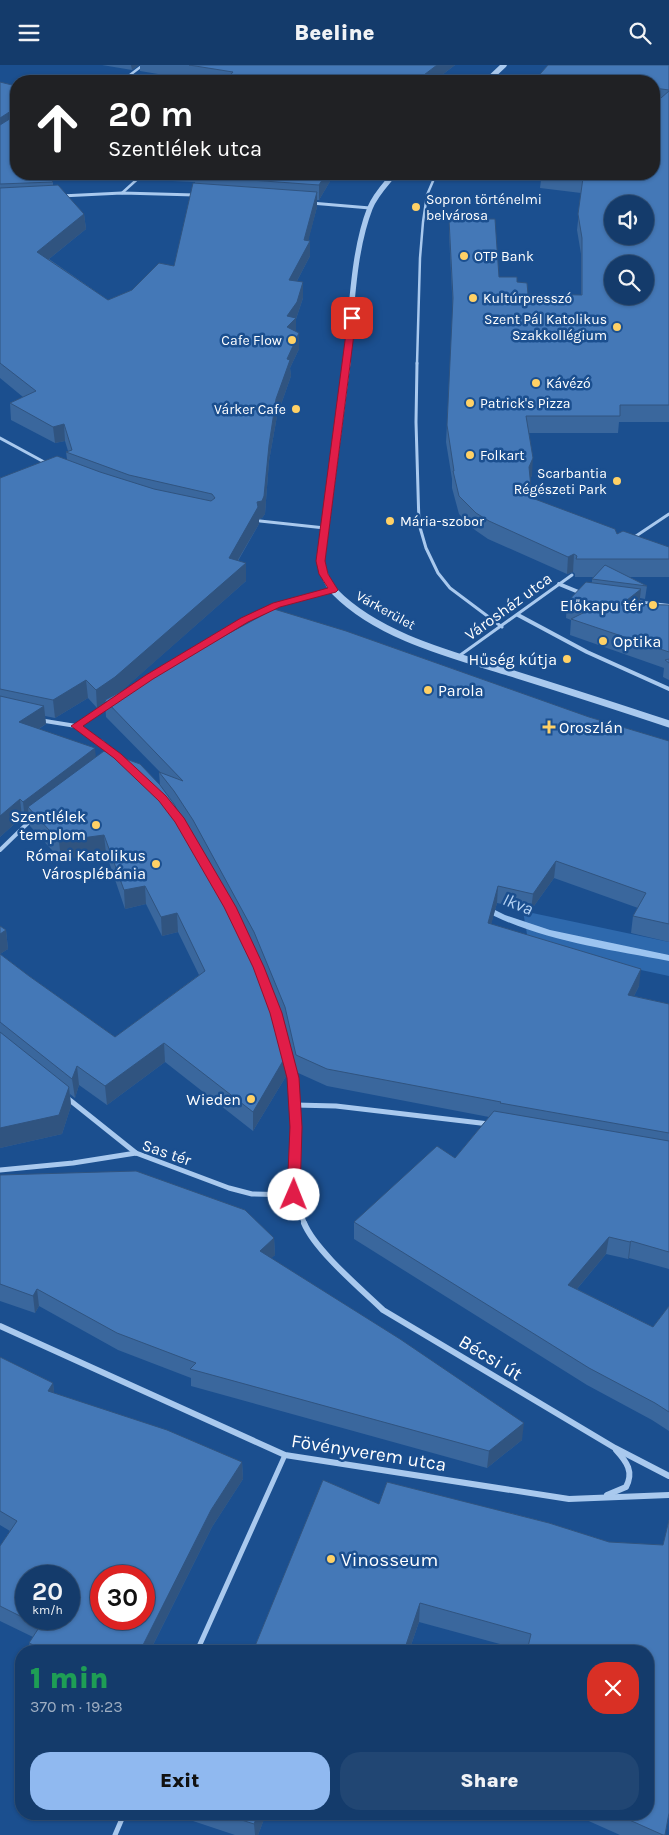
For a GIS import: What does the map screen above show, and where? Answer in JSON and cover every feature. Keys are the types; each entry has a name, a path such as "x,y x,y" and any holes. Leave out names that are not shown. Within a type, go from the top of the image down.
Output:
{"street":[{"path":"130,75 143,65"},
{"path":"493,75 504,65"},
{"name":"Várkerület","path":"389,180 379,191 370,208 359,247 346,369 320,561 324,574 333,590 350,605 383,625 429,646 669,724"},
{"path":"54,197 122,193 198,195"},
{"path":"308,203 370,208"},
{"path":"559,584 587,595"},
{"path":"157,673 244,620 277,605 333,590"},
{"path":"632,601 669,606"},
{"path":"518,615 587,652 669,689"},
{"path":"76,726 119,697"},
{"path":"32,719 76,726 124,762"},
{"path":"278,1021 293,1078 296,1105 294,1195"},
{"path":"60,1092 136,1153"},
{"path":"296,1105 336,1106 500,1125"},
{"name":"Sas tér","path":"0,1170 136,1153 229,1188 252,1194 294,1195"},
{"name":"Bécsi út","path":"294,1195 309,1235 356,1285 383,1310 615,1448 669,1476"},
{"name":"Fövényverem utca","path":"0,1326 285,1455 569,1499 669,1495"},
{"path":"597,1498 618,1492 630,1482 631,1469 615,1448"}],"lane":[{"path":"122,193 136,180"},
{"path":"433,180 427,195 420,258 416,422 420,524 426,548 438,573 450,588 502,627"},
{"path":"0,438 49,465"},
{"path":"626,542 669,514"},
{"path":"260,521 325,528"},
{"name":"Városház utca","path":"459,657 572,575"},
{"path":"110,761 118,756"},
{"path":"0,850 36,815"},
{"path":"200,1645 285,1455"},
{"path":"115,1835 121,1820"}],"shaded area":[{"path":"523,911 669,942 669,976 529,946"}],"building":[{"path":"189,65 437,65 424,75 230,75 233,72"},
{"path":"548,65 669,65 669,90 660,89 660,75 539,75"},
{"path":"0,82 10,84 10,112 0,118"},
{"path":"669,91 669,405 620,405 620,416 526,416 533,458 529,467 532,498 615,529 617,534 623,531 669,547 669,559 576,559 577,556 574,554 568,557 489,521 476,513 459,496 453,471 447,425 453,298 449,219 495,219 499,277 517,277 517,282 527,283 528,294 582,295 582,238 578,214 583,180 660,180 660,99"},
{"path":"10,119 10,180 51,180 53,182 0,184 0,125"},
{"path":"250,180 322,180 319,185"},
{"path":"193,183 317,192 304,240 310,241 289,280 303,282 297,302 287,316 296,318 287,327 299,333 287,359 290,360 276,399 264,496 262,501 257,502 258,507 229,558 246,563 115,677 96,690 86,680 53,700 0,689 0,478 57,456 154,489 211,501 215,498 212,494 129,475 66,452 72,450 64,424 53,427 10,403 36,391 0,363 0,188 58,185 84,214 37,252 108,300 132,290 159,263 174,266"},
{"path":"605,565 647,586 592,579"},
{"path":"586,582 641,589 622,604 669,605 669,652 571,619 589,610 567,602"},
{"path":"274,609 346,631 589,717 669,741 669,924 633,916 646,893 556,861 533,894 498,886 488,923 641,969 628,995 669,1004 669,1133 500,1103 327,1069 296,1055 285,1007 254,932 193,820 159,772 183,781 105,700"},
{"path":"0,696 44,706 19,722 95,748 23,802 20,799 0,816"},
{"path":"104,751 140,764 160,785 174,804 221,886 258,958 277,1008 287,1054 253,1112 164,1043 105,1086 77,1066 72,1079 0,1022 0,954 115,1037 205,971 177,913 161,917 145,886 124,890 104,835 59,841 28,807"},
{"path":"0,926 6,930 0,934"},
{"path":"0,1032 69,1087 59,1115 0,1128"},
{"path":"494,1111 669,1141 669,1252 609,1237 568,1285 653,1327 669,1306 669,1412 589,1368 354,1222 437,1146 455,1158"},
{"path":"136,1171 245,1210 274,1238 260,1251 400,1339 524,1423 489,1451 190,1369 196,1363 117,1333 37,1289 33,1296 0,1284 0,1175"},
{"path":"0,1357 53,1383 48,1391 167,1430 242,1462 211,1510 155,1621 155,1565 90,1565 90,1630 151,1630 143,1645 33,1645 29,1643 37,1630 80,1630 80,1565 15,1565 15,1614 0,1606 0,1546 17,1521 0,1511"},
{"path":"323,1480 379,1504 387,1482 549,1523 609,1542 663,1545 669,1520 669,1813 665,1835 629,1820 654,1820 654,1645 528,1645 531,1634 420,1603 406,1645 255,1645"},
{"path":"242,1820 256,1820 254,1824"}],"waterway":[{"name":"Ikva","path":"483,907 524,926 548,933 598,945 669,958"}],"place":[{"name":"Sopron történelmi belvárosa","path":"416,207"},
{"name":"OTP Bank","path":"464,256"},
{"name":"Kultúrpresszó","path":"473,298"},
{"name":"Szent Pál Katolikus Szakkollégium","path":"617,327"},
{"name":"Cafe Flow","path":"292,340"},
{"name":"Kávézó","path":"536,383"},
{"name":"Patrick's Pizza","path":"470,403"},
{"name":"Várker Cafe","path":"296,409"},
{"name":"Folkart","path":"470,455"},
{"name":"Scarbantia Régészeti Park","path":"617,481"},
{"name":"Mária-szobor","path":"390,521"},
{"name":"Előkapu tér","path":"653,605"},
{"name":"Optika","path":"603,641"},
{"name":"Hűség kútja","path":"567,659"},
{"name":"Parola","path":"428,690"},
{"name":"Oroszlán","path":"549,727"},
{"name":"Szentlélek templom","path":"96,825"},
{"name":"Római Katolikus Városplébánia","path":"156,864"},
{"name":"Wieden","path":"251,1099"},
{"name":"Vinosseum","path":"331,1559"}],"route":[{"path":"294,1195 296,1105 293,1078 288,1052 276,1013 258,967 230,907 180,821 162,798 118,756 96,738 76,726 150,677 244,620 277,605 333,590 324,574 320,561 332,484 352,318"}]}
